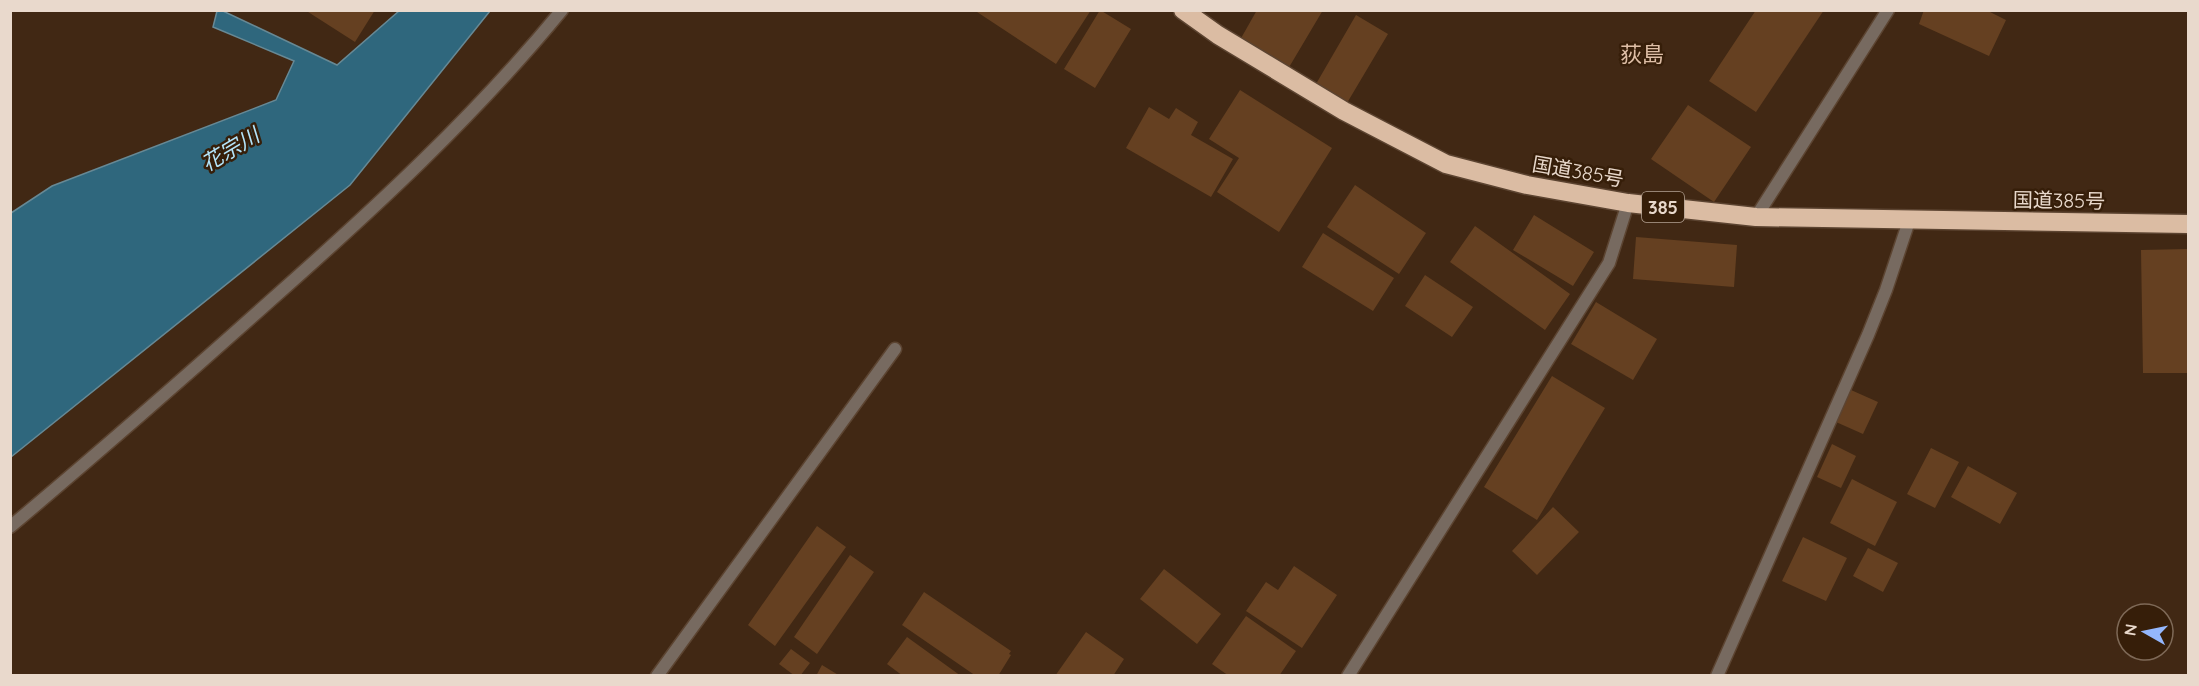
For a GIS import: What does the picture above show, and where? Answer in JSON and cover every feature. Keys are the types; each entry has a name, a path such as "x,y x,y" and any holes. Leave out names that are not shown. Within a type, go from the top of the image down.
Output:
{"highway":[{"name":"国道385号","path":"1183,10 1218,35 1344,111 1446,164 1527,185 1628,203 1756,217 2188,224"}],"street":[{"path":"10,527 128,428 360,221 453,129 562,10"},
{"path":"1756,217 1888,10"},
{"path":"1348,675 1609,263 1628,203"},
{"path":"1717,675 1868,335 1886,290 1909,220"},
{"path":"657,675 895,349"}],"water":[{"name":"花宗川","path":"217,11 223,11 337,65 399,11 490,11 350,185 11,457 11,213 52,186 276,100 294,61 213,27"}],"building":[{"path":"305,10 375,10 355,42"},
{"path":"974,10 1091,10 1056,64"},
{"path":"1100,10 1131,29 1095,88 1064,69"},
{"path":"1257,10 1323,10 1288,69 1240,40"},
{"path":"1756,10 1824,10 1756,112 1709,81"},
{"path":"1924,10 1986,10 2006,20 1989,56 1919,24"},
{"path":"1356,15 1388,34 1347,103 1316,84"},
{"path":"1240,90 1332,148 1279,232 1217,192 1239,158 1209,139"},
{"path":"1688,105 1751,147 1714,202 1651,159"},
{"path":"1149,107 1169,119 1176,108 1198,122 1191,135 1233,159 1211,197 1126,148"},
{"path":"1355,185 1426,233 1399,274 1327,227"},
{"path":"1534,215 1594,252 1573,286 1513,250"},
{"path":"1475,226 1570,294 1545,330 1450,262"},
{"path":"1323,233 1394,278 1373,311 1302,267"},
{"path":"1636,237 1737,245 1734,287 1633,279"},
{"path":"2188,249 2188,373 2143,373 2141,250"},
{"path":"1425,275 1473,307 1452,337 1405,306"},
{"path":"1596,302 1657,339 1633,380 1571,344"},
{"path":"1552,376 1605,408 1537,520 1484,487"},
{"path":"1851,390 1878,402 1863,434 1836,422"},
{"path":"1832,444 1856,456 1841,488 1817,477"},
{"path":"1931,448 1959,462 1935,508 1907,494"},
{"path":"1968,466 2017,493 2000,524 1951,497"},
{"path":"1852,479 1897,502 1875,546 1830,523"},
{"path":"1553,507 1579,532 1537,575 1512,551"},
{"path":"817,526 846,547 775,646 748,625"},
{"path":"1803,537 1847,558 1826,601 1782,581"},
{"path":"1868,548 1898,563 1883,592 1853,576"},
{"path":"850,555 874,572 817,654 794,637"},
{"path":"1294,566 1337,595 1302,648 1246,611 1266,582 1278,590"},
{"path":"1164,569 1221,614 1197,644 1140,599"},
{"path":"924,592 1011,651 1009,654 1011,655 998,676 976,676 902,625"},
{"path":"1246,616 1296,651 1279,676 1229,676 1212,664"},
{"path":"1086,632 1124,659 1113,676 1055,676"},
{"path":"907,637 961,676 903,676 887,664"},
{"path":"791,649 810,663 800,676 795,676 779,664"},
{"path":"822,665 840,676 816,676"}],"district":[{"name":"荻島","path":"1642,54"}]}
